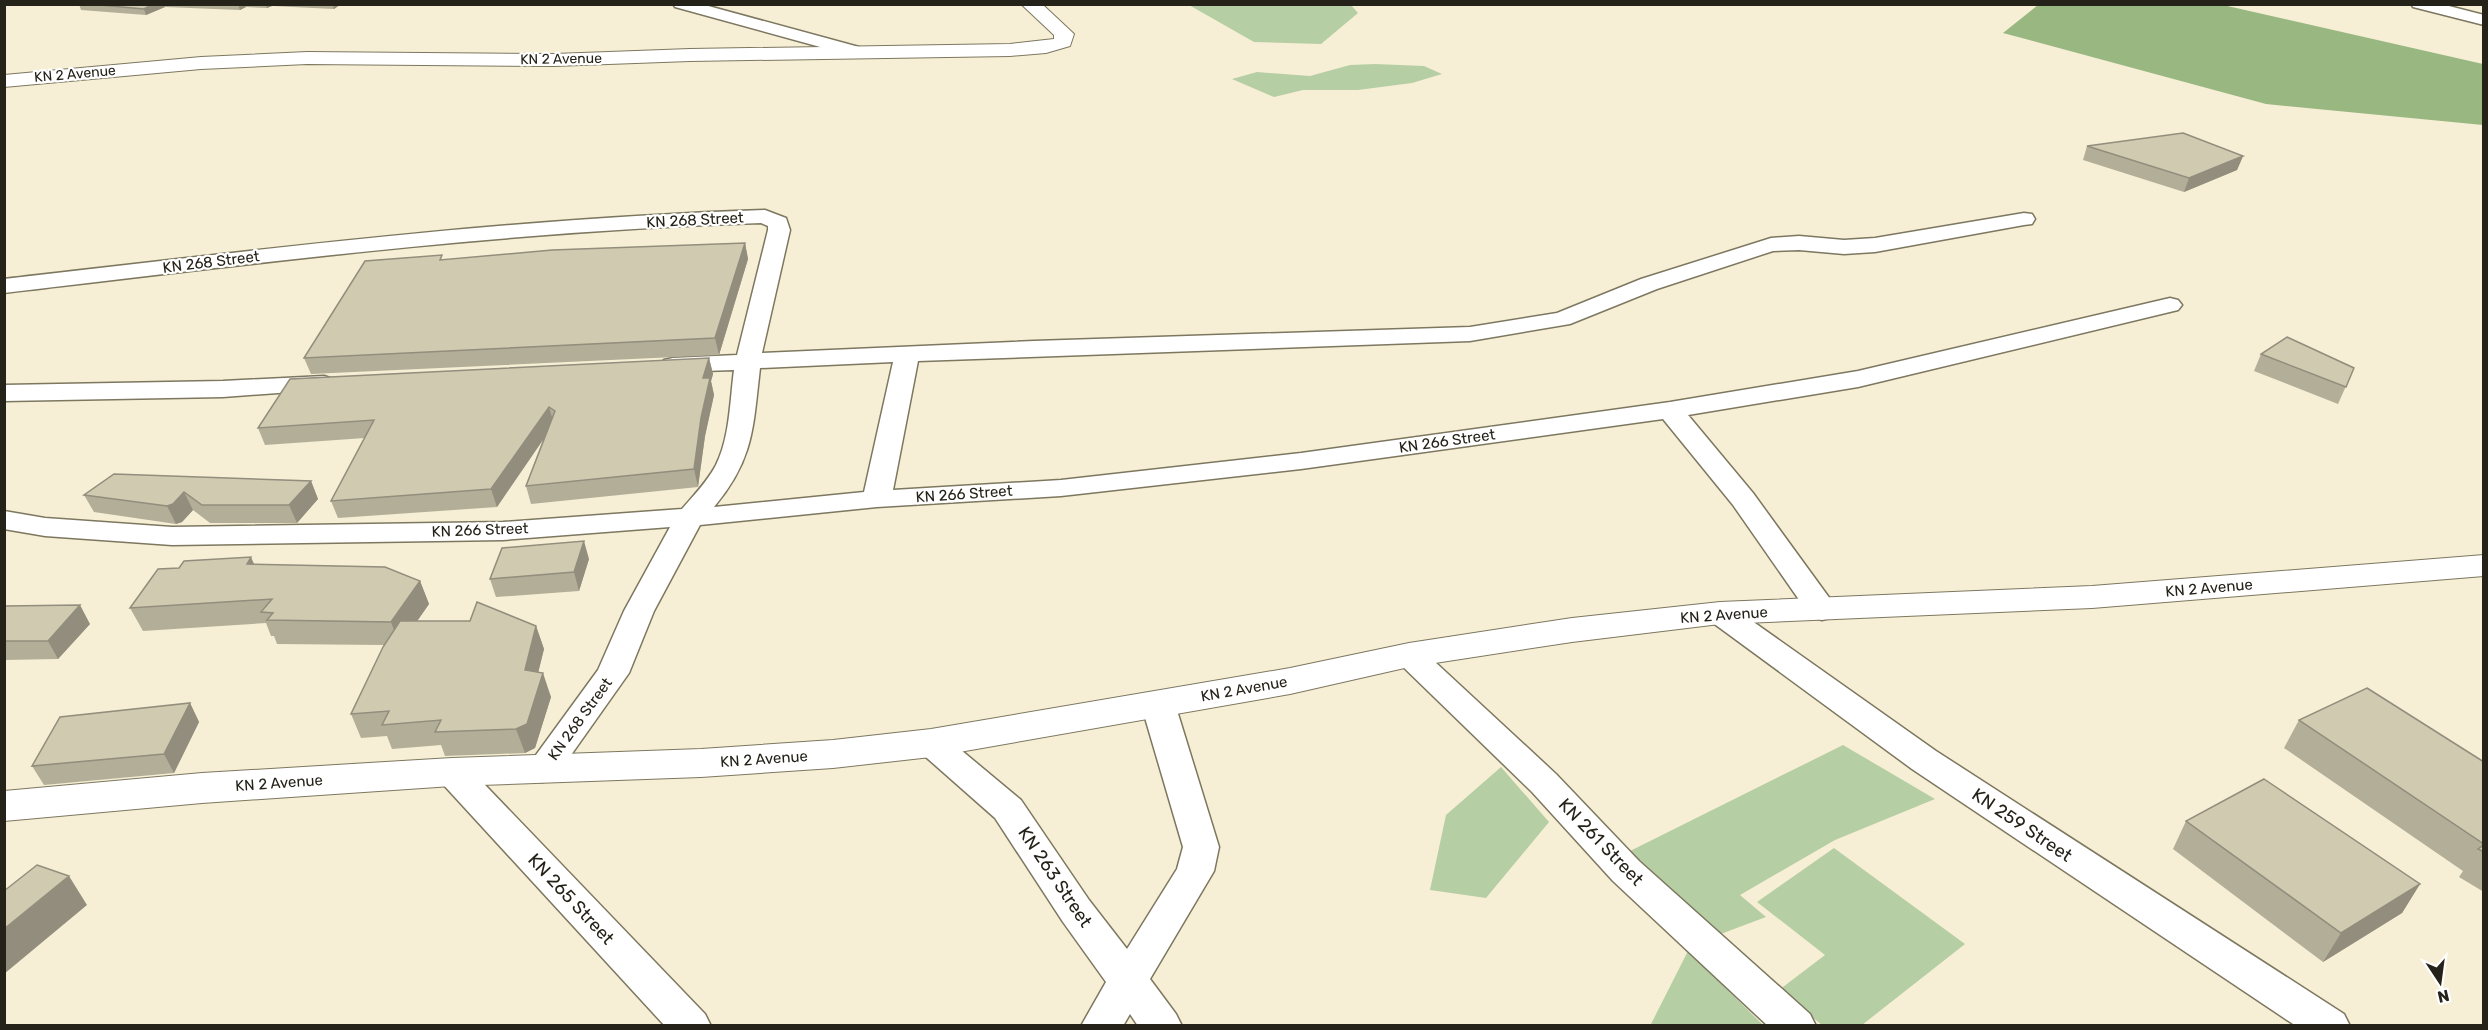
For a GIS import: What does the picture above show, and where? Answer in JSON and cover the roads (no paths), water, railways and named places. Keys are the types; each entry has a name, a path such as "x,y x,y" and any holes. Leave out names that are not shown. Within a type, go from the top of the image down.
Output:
{"main road":[{"name":"KN 2 Avenue","path":"4,81 201,63 307,58 554,60 853,51 1010,50 1046,47 1064,42 1064,34 1030,4"},
{"name":"KN 2 Avenue","path":"4,806 202,788 452,772 542,770 833,754 931,743 1158,704 1290,681 1409,655 1572,630 1720,613 2092,597 2484,565"}],"street":[{"path":"681,4 853,51"},
{"path":"2419,4 2484,20"},
{"name":"KN 268 Street","path":"4,286 321,249 678,219 765,216 778,223 779,230 748,361 739,435 730,464 714,489 691,516 639,611 613,673 542,770"},
{"path":"653,366 907,354 1481,333 1562,320 1649,285 1771,245 1799,243 1845,247 1875,245 2024,219"},
{"name":"KN 266 Street","path":"4,520 45,527 172,536 503,531 760,512 876,500 1061,488 1301,461 1670,410 1858,379 2170,305"},
{"path":"876,500 907,354"},
{"path":"4,393 224,389 343,383"},
{"path":"1670,410 1743,499 1822,610"},
{"name":"KN 259 Street","path":"1720,613 1924,760 2331,1026"},
{"name":"KN 261 Street","path":"1409,655 1544,783 1626,871 1796,1026"},
{"path":"1101,1026 1195,871 1201,847 1158,704"},
{"name":"KN 263 Street","path":"931,743 1008,808 1076,911 1162,1026"},
{"name":"KN 265 Street","path":"452,772 691,1026"}]}
